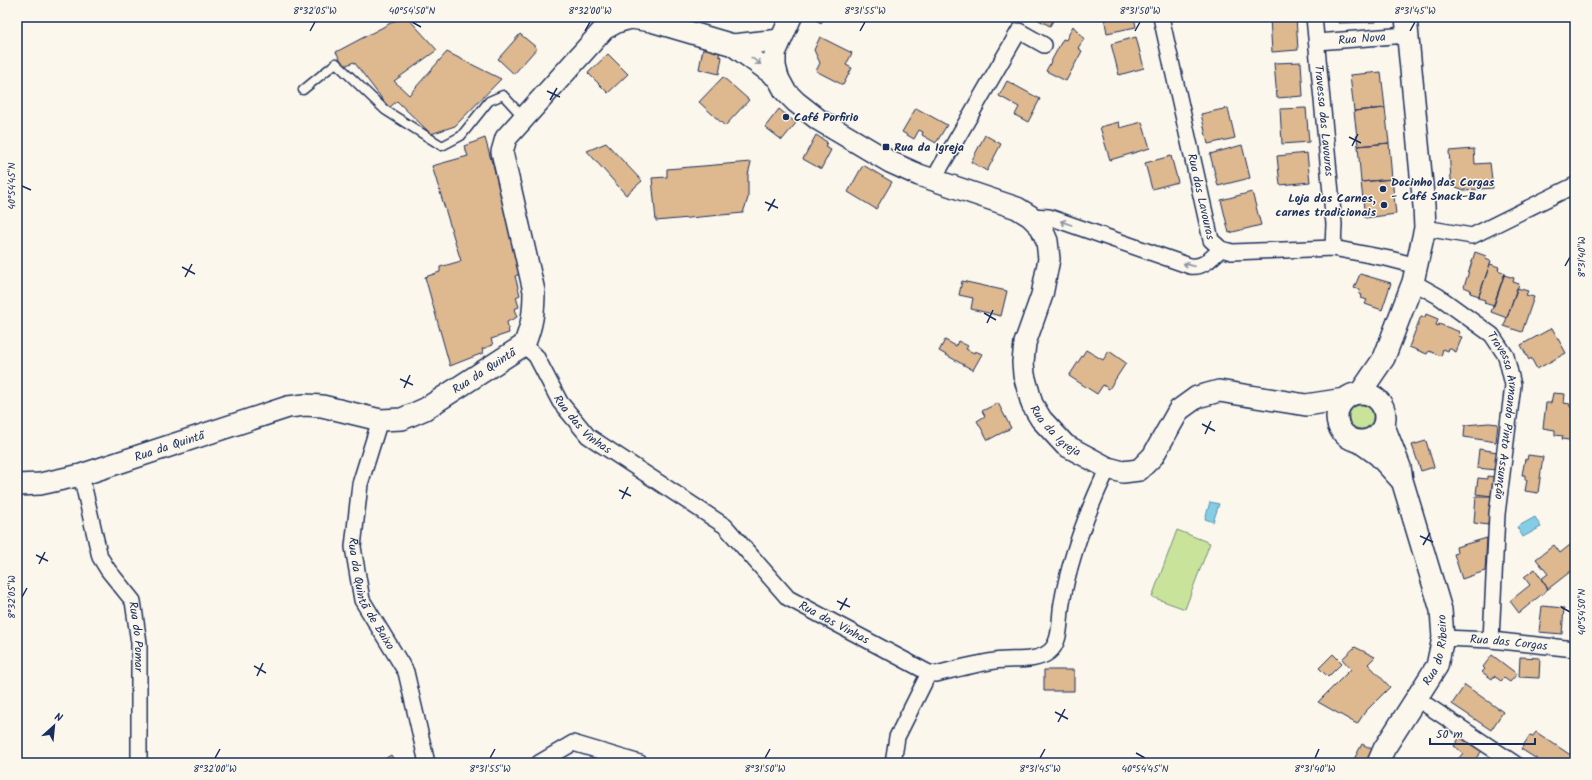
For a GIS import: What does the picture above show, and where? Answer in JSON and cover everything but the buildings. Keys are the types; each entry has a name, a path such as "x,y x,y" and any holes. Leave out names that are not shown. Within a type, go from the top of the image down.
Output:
{"main road":[{"name":"Rua da Igreja","path":"791,17 775,53 775,66 778,78 785,91 796,102 819,120 890,162 933,180 1017,208 1030,216 1041,227 1047,241 1049,259 1042,295 1026,343 1023,362 1027,387 1032,404 1041,419 1065,445 1108,468 1123,472 1139,470 1154,456 1179,410 1196,397 1219,390 1306,405 1352,396"},
{"name":"Rua da Quintã","path":"17,484 40,484 81,475 288,407 305,405 322,406 380,420 402,419 425,409 524,345 530,330 534,312 534,291 502,152 506,138 523,117 604,29 617,22 631,18 651,21 733,45 778,78"},
{"path":"1381,403 1384,358 1415,274 1425,228 1421,169 1407,26"},
{"name":"Rua da Quintã","path":"733,45 780,40"},
{"path":"1352,396 1368,394 1381,403 1384,410 1384,426 1375,438 1360,442 1345,436 1340,430 1337,422 1337,414 1339,406 1352,396 1384,358"},
{"name":"Rua da Igreja","path":"1306,405 1340,430"},
{"name":"Rua do Ribeiro","path":"1378,763 1384,749 1437,666 1443,638 1441,610 1402,480 1400,467 1384,426"},
{"name":"Rua do Ribeiro","path":"1360,442 1378,455 1402,480"}],"street":[{"name":"Rua das Lavouras","path":"1161,17 1211,240 1221,249 1232,252 1333,248 1390,259 1415,274"},
{"name":"Travessa das Lavouras","path":"1314,17 1334,224 1333,248"},
{"name":"Rua Nova","path":"1316,42 1407,26"},
{"path":"933,180 1018,31 1044,45"},
{"path":"1425,228 1472,236 1575,185"},
{"path":"1030,216 1049,217 1190,266 1197,267 1205,264 1221,249"},
{"name":"Travessa Armando Pinto Assunção","path":"1415,274 1438,296 1492,334 1506,356 1513,385 1497,514 1490,640"},
{"name":"Rua das Vinhas","path":"524,345 536,356 560,402 588,436 725,526 788,598 929,673"},
{"name":"Rua da Quintã de Baixo","path":"380,420 360,484 353,547 362,600 406,672 427,763"},
{"path":"893,763 897,737 929,673 936,674 998,660 1036,658 1049,652 1056,643 1062,603 1072,555 1086,516 1108,468"},
{"name":"Rua do Pomar","path":"81,475 100,557 108,570 133,601 139,643 139,763"},
{"name":"Rua das Corgas","path":"1443,638 1490,640 1575,649"},
{"path":"1416,698 1514,763"},
{"path":"539,763 573,743 640,763"}],"lane":[{"path":"303,90 336,64 385,110 442,146 460,136 489,101 503,95 523,117"}],"green space":[{"path":"1361,405 1366,406 1372,412 1372,422 1366,428 1361,429 1356,428 1350,422 1349,417 1350,412 1356,406"},
{"path":"1177,530 1210,543 1185,609 1152,597"}],"water":[{"path":"1210,502 1219,504 1213,522 1205,519"},
{"path":"1535,517 1541,527 1523,537 1517,527"}],"place":[{"name":"Café Porfirio","path":"786,117"},
{"name":"Rua da Igreja","path":"886,147"},
{"name":"Docinho das Corgas - Café Snack-Bar","path":"1383,189"},
{"name":"Loja das Carnes, carnes tradicionais","path":"1384,205"}]}
